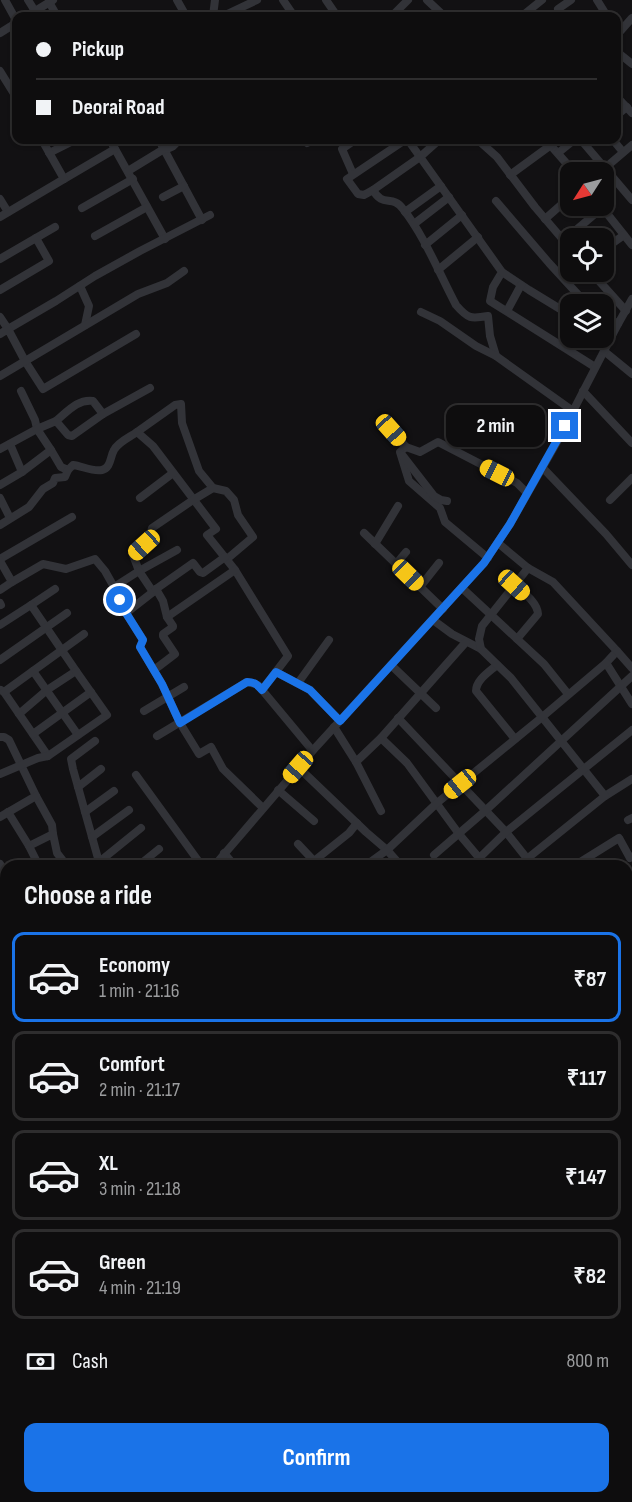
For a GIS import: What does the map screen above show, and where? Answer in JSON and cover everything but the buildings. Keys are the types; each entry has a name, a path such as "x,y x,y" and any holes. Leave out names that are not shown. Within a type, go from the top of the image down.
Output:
{"street":[{"path":"5,0 12,13"},
{"path":"232,12 257,0"},
{"path":"396,12 408,0"},
{"path":"427,0 440,12"},
{"path":"527,12 542,0"},
{"path":"558,9 571,0"},
{"path":"599,3 609,0"},
{"path":"38,12 51,1"},
{"path":"0,71 12,90"},
{"path":"44,144 64,179"},
{"path":"49,153 67,144"},
{"path":"112,144 165,238"},
{"path":"162,144 202,220"},
{"path":"128,171 176,144"},
{"path":"349,144 342,149 353,174"},
{"path":"401,144 347,179 358,194 364,195 374,190 435,144"},
{"path":"410,144 502,272 560,309"},
{"path":"481,144 497,158 560,238"},
{"path":"510,175 546,144"},
{"path":"550,144 566,162"},
{"path":"558,153 569,144"},
{"path":"587,144 601,162"},
{"path":"616,144 623,152"},
{"path":"612,162 632,145"},
{"path":"0,217 115,148"},
{"path":"82,208 133,179"},
{"path":"614,179 632,200"},
{"path":"163,197 184,186"},
{"path":"405,212 441,186"},
{"path":"374,190 377,197 383,201 398,203 414,224 456,305 465,316 474,319 488,316"},
{"path":"414,224 449,197"},
{"path":"0,199 8,212"},
{"path":"496,201 577,294"},
{"path":"544,219 560,205"},
{"path":"95,236 147,207"},
{"path":"0,334 95,276 210,215"},
{"path":"425,245 462,215"},
{"path":"578,228 592,216"},
{"path":"609,216 632,245"},
{"path":"0,258 55,227"},
{"path":"614,243 624,236"},
{"path":"438,270 478,237"},
{"path":"0,290 48,262 36,238"},
{"path":"0,376 138,294 167,283 184,271"},
{"path":"496,357 490,336 488,316 493,287 502,272"},
{"path":"600,282 626,310"},
{"path":"507,310 521,285"},
{"path":"80,286 89,306 85,326"},
{"path":"490,301 560,345"},
{"path":"614,331 631,302"},
{"path":"421,312 440,321 496,357 573,411"},
{"path":"0,317 43,389 132,335"},
{"path":"614,321 618,324"},
{"path":"565,348 596,367"},
{"path":"219,860 312,750 488,558 542,467 606,348"},
{"path":"604,351 632,374"},
{"path":"56,421 68,435 72,436 103,414 150,388"},
{"path":"21,391 37,429 61,467 68,470"},
{"path":"583,391 632,443"},
{"path":"0,449 56,421 85,400 93,401 103,414"},
{"path":"0,525 29,507 43,489 53,483 56,478 65,477 73,465 89,469 105,469 117,446 175,405 181,404 182,423 199,471 213,488 226,491 234,500 238,515 253,537 203,573 193,563 126,613"},
{"path":"391,430 434,496 447,501"},
{"path":"137,432 153,446 216,529 207,535 235,570 288,656 262,690"},
{"path":"403,450 420,452 438,442 517,483 527,493"},
{"path":"10,444 22,472"},
{"path":"0,485 51,450"},
{"path":"403,450 410,481 440,508 446,522 488,558"},
{"path":"542,467 606,534 632,565"},
{"path":"140,498 173,473"},
{"path":"610,500 632,478"},
{"path":"154,670 175,654 163,636 173,627 167,617 163,602 139,571 133,555 149,540 152,528 213,488"},
{"path":"0,498 10,518"},
{"path":"375,544 398,506"},
{"path":"12,582 0,560 72,517"},
{"path":"364,533 443,609"},
{"path":"498,543 528,568 553,582 632,668"},
{"path":"114,587 177,550"},
{"path":"396,564 406,552"},
{"path":"0,590 44,564 66,569 95,560 105,571 126,613 143,640 140,647 199,754 211,747 223,768 263,808"},
{"path":"420,586 439,563"},
{"path":"481,650 478,639 482,626 528,568"},
{"path":"167,617 235,570"},
{"path":"514,585 536,604 538,610 538,614 517,639"},
{"path":"462,588 544,664 568,694"},
{"path":"0,625 55,589"},
{"path":"1,773 48,756 106,715 31,605"},
{"path":"0,660 67,613"},
{"path":"433,620 481,650 511,678 604,796"},
{"path":"48,756 2,691 84,634"},
{"path":"298,683 328,640"},
{"path":"356,762 381,738 466,642"},
{"path":"373,860 437,803 606,663 616,651"},
{"path":"606,663 632,704"},
{"path":"391,665 436,708"},
{"path":"497,665 478,682 476,691 515,739"},
{"path":"33,671 78,735"},
{"path":"19,714 47,690 76,671"},
{"path":"276,672 310,690 319,698 337,724 381,811"},
{"path":"434,855 632,676"},
{"path":"157,736 247,682 252,682 258,685 312,750"},
{"path":"144,711 184,687"},
{"path":"33,734 91,692"},
{"path":"398,718 506,832 528,860"},
{"path":"381,738 407,763 479,858 506,832 632,730"},
{"path":"0,737 9,740 52,825 57,853 63,860"},
{"path":"95,741 71,759 99,860"},
{"path":"298,767 396,860"},
{"path":"78,787 101,769"},
{"path":"136,775 198,860"},
{"path":"532,860 604,796 632,779"},
{"path":"278,790 314,821"},
{"path":"85,812 114,791"},
{"path":"0,817 36,796"},
{"path":"92,837 129,810"},
{"path":"8,812 36,860"},
{"path":"319,860 357,823"},
{"path":"105,860 141,828"},
{"path":"29,846 53,834"},
{"path":"584,860 619,838 631,858"},
{"path":"298,844 313,860"},
{"path":"145,860 159,849"},
{"path":"224,854 230,860"}],"route":[{"path":"120,600 143,640 140,647 162,684 180,723 247,682 258,685 262,690 276,672 310,690 340,721 484,563 510,524 565,426"}]}
